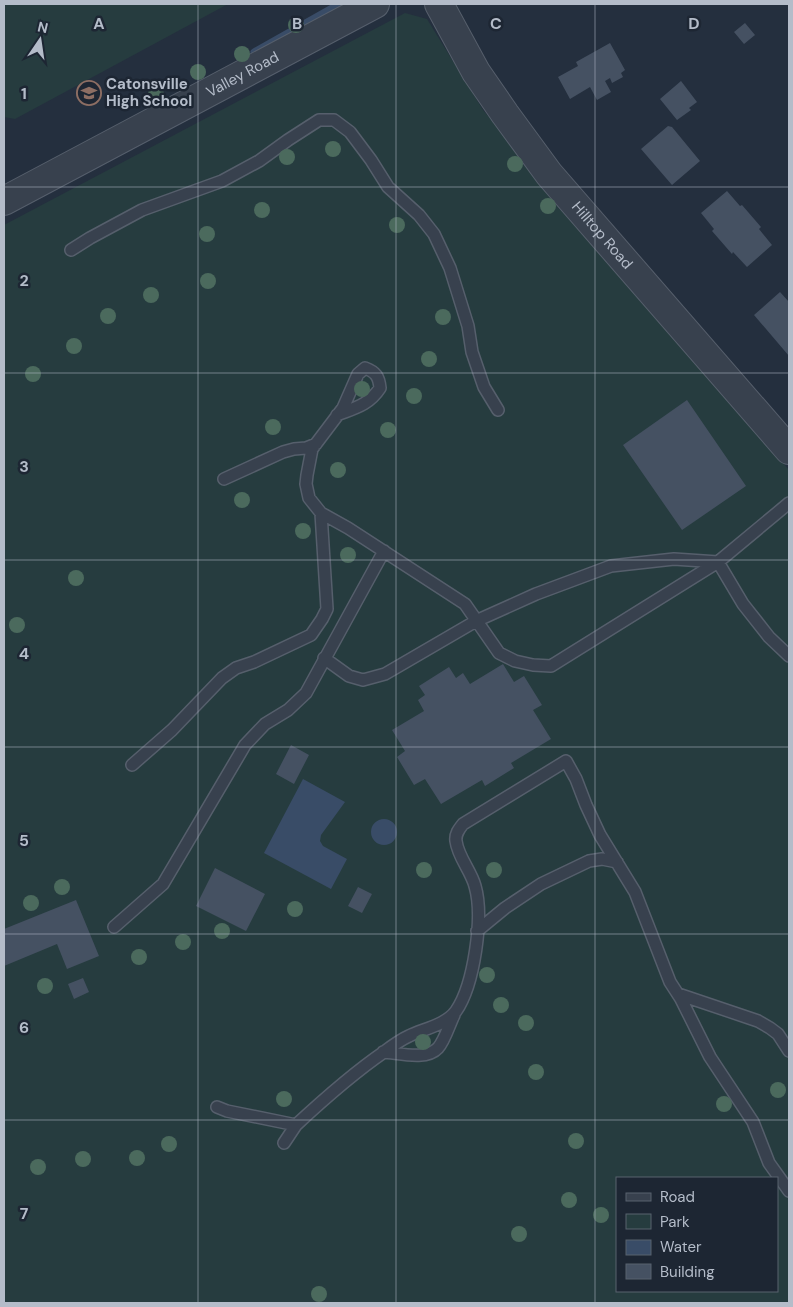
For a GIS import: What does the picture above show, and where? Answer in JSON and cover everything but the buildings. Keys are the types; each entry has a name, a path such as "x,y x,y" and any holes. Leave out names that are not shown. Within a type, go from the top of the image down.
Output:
{"street":[{"name":"Valley Road","path":"4,201 375,4"},
{"name":"Hilltop Road","path":"439,4 476,72 549,174 789,450"}],"lane":[{"path":"71,250 142,210 222,181 259,161 319,120 334,120 350,132 372,160 388,187 419,215 434,234 453,276 468,326 472,352 484,388 498,410"},
{"path":"337,415 312,449 306,484 309,498 321,513 348,528 465,604 499,653 515,661 533,665 551,666 718,562 789,503"},
{"path":"224,479 283,452 306,448 316,444"},
{"path":"132,766 172,730 222,678 236,668 262,659 311,635 327,609 321,513"},
{"path":"114,927 163,884 245,745 265,724 288,710 306,692 384,551"},
{"path":"324,658 349,676 363,680 385,674 476,621 536,594 611,566 674,559 718,562"},
{"path":"718,562 743,604 769,637 789,656"},
{"path":"384,1052 420,1055 430,1054 438,1048 464,996 471,975 476,950 479,904 471,873 456,840 457,832 463,824 566,762 576,779 600,835 635,892 670,982 710,1057 753,1122 769,1163 789,1192"},
{"path":"477,932 505,908 541,884 589,861 602,859 617,862"},
{"path":"678,994 758,1021 778,1034 789,1051"},
{"path":"284,1143 296,1125 348,1078 401,1039 442,1022 455,1013"},
{"path":"217,1107 227,1111 296,1125"}],"green space":[{"path":"4,4 228,4 15,119 4,117"},
{"path":"405,13 427,19 483,110 789,470 789,1303 4,1303 4,225"}],"water":[{"path":"303,779 345,802 321,835 320,841 323,846 347,859 331,889 264,853"},
{"path":"384,819 393,823 397,832 393,841 384,845 375,841 371,832 375,823"}],"waterway":[{"path":"254,52 339,4"}],"place":[{"name":"Catonsville High School","path":"89,93"}]}
